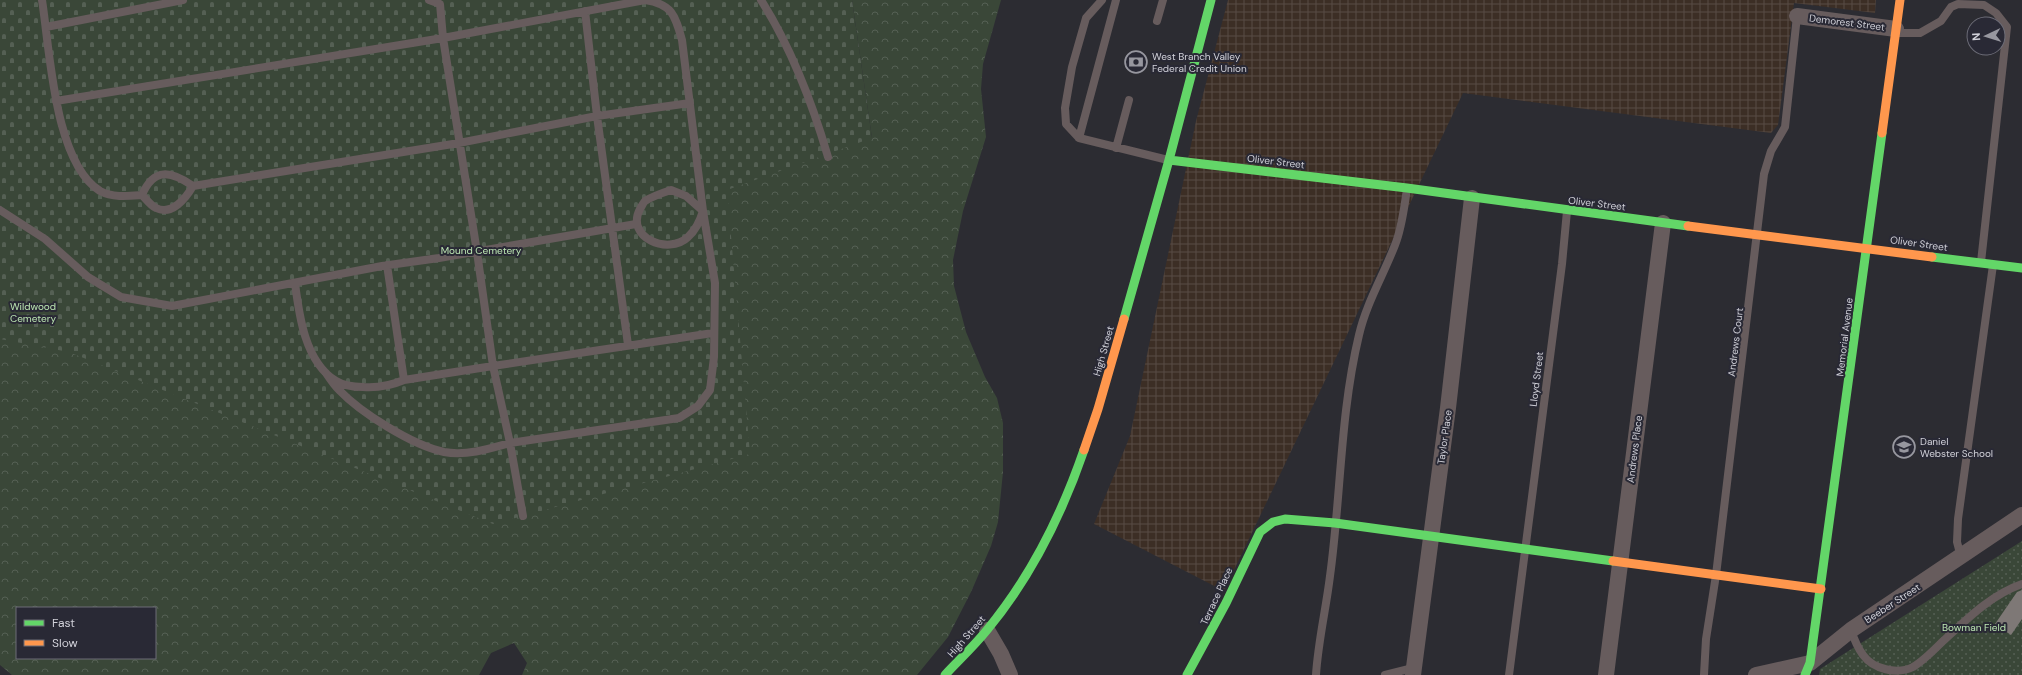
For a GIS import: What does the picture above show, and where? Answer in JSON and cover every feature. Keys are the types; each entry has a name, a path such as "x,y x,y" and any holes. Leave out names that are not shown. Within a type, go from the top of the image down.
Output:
{"street":[{"name":"High Street","path":"945,675 987,630 1032,566 1057,516 1083,453 1098,409 1169,160 1211,0"},
{"name":"Memorial Avenue","path":"1808,671 1821,589 1858,321 1866,247 1900,0"},
{"name":"Demorest Street","path":"1798,16 1896,31"},
{"name":"Oliver Street","path":"1169,160 1188,161 1407,188 1567,211 1866,247 2022,268"},
{"name":"Taylor Place","path":"1413,672 1448,408 1472,198"},
{"name":"Andrews Place","path":"1606,675 1663,223"},
{"name":"Beeber Street","path":"1756,675 1808,671 1851,630 2022,515"},
{"name":"Terrace Place","path":"1187,675 1226,603 1257,537 1265,526 1285,519 1335,523"},
{"path":"1335,523 1821,589"},
{"path":"987,630 1001,654 1010,675"}],"lane":[{"path":"42,0 57,110 63,132 73,156 89,181 101,191 125,197 142,195 156,208 168,209 180,204 193,186"},
{"path":"46,27 183,0"},
{"path":"429,0 442,2 443,38 478,252 493,366 510,443 523,516"},
{"path":"56,101 443,38 645,0 658,2 676,16 682,40 703,211 715,284 713,333 714,357 710,390 698,406 679,418 510,443 483,450 444,452 413,440 372,417 338,390 314,356 304,332 298,308 295,282"},
{"path":"761,0 774,20 802,79 828,157"},
{"path":"1102,0 1086,18 1072,67 1065,108 1066,124 1079,138 1169,160"},
{"path":"1079,138 1116,0"},
{"path":"1157,21 1163,0"},
{"path":"1896,31 1920,33 1941,21 1951,7 1958,4 1984,5 1996,13 2006,27 1981,262"},
{"path":"585,11 596,116 613,228 628,345"},
{"name":"Andrews Court","path":"1704,675 1706,640 1716,575 1758,235 1764,174 1771,151 1785,127 1798,16"},
{"path":"1116,148 1129,100"},
{"path":"142,195 147,183 154,177 163,175 174,175 193,186 460,143 596,116 690,103"},
{"path":"1316,675 1317,656 1330,576 1350,385 1359,335 1369,302 1395,244 1401,225 1407,188"},
{"path":"671,190 686,196 703,211 698,226 688,238 676,245 658,244 646,239 636,224 637,215 644,202 671,190"},
{"path":"0,210 45,239 88,277 121,297 172,306 387,265 478,252 636,224"},
{"name":"Lloyd Street","path":"1509,675 1562,264 1567,211"},
{"path":"1961,557 1956,542 1958,519 1993,264"},
{"path":"387,265 404,380"},
{"path":"326,373 337,382 353,386 378,388 392,385 404,380 713,333"},
{"path":"1851,630 1857,647 1864,657 1877,666 1891,671 1903,671 1912,668 1926,658 1988,602 2004,591 2022,584"},
{"path":"1385,675 1413,672"}],"shaded area":[{"path":"1228,0 1876,0 1875,13 1794,3 1778,125 1771,133 1463,93 1224,591 1094,524 1130,436 1196,121"}],"green space":[{"name":"Mound Cemetery","path":"0,0 852,0 872,138 727,190 750,454 493,524 69,352 0,339"},
{"name":"Wildwood Cemetery","path":"852,0 1001,0 983,64 981,89 986,137 963,211 953,260 954,286 966,332 985,377 997,398 1003,423 1003,472 998,522 991,546 971,592 948,637 917,675 522,675 527,663 514,643 491,653 479,675 12,675 0,665 0,145 714,81 872,138"},
{"name":"Bowman Field","path":"2022,541 2022,675 1819,675 1820,669"}],"building":[{"path":"2022,590 2022,619 2011,635 1995,624 2017,592"}],"traffic: fast":[{"path":"1124,319 1169,160 1211,0"},
{"path":"1805,675 1810,663 1882,133"},
{"path":"1169,160 1407,188 1688,226"},
{"path":"1932,257 2022,268"},
{"path":"945,675 972,647 1003,610 1031,567 1066,498 1084,450"},
{"path":"1187,675 1226,603 1260,532 1273,522 1285,519 1335,523 1613,561"}],"traffic: slow":[{"path":"1882,133 1900,0"},
{"path":"1688,226 1932,257"},
{"path":"1084,450 1098,409 1124,319"},
{"path":"1613,561 1821,589"}],"place":[{"name":"West Branch Valley Federal Credit Union","path":"1136,62"},
{"name":"Daniel Webster School","path":"1904,447"}]}
